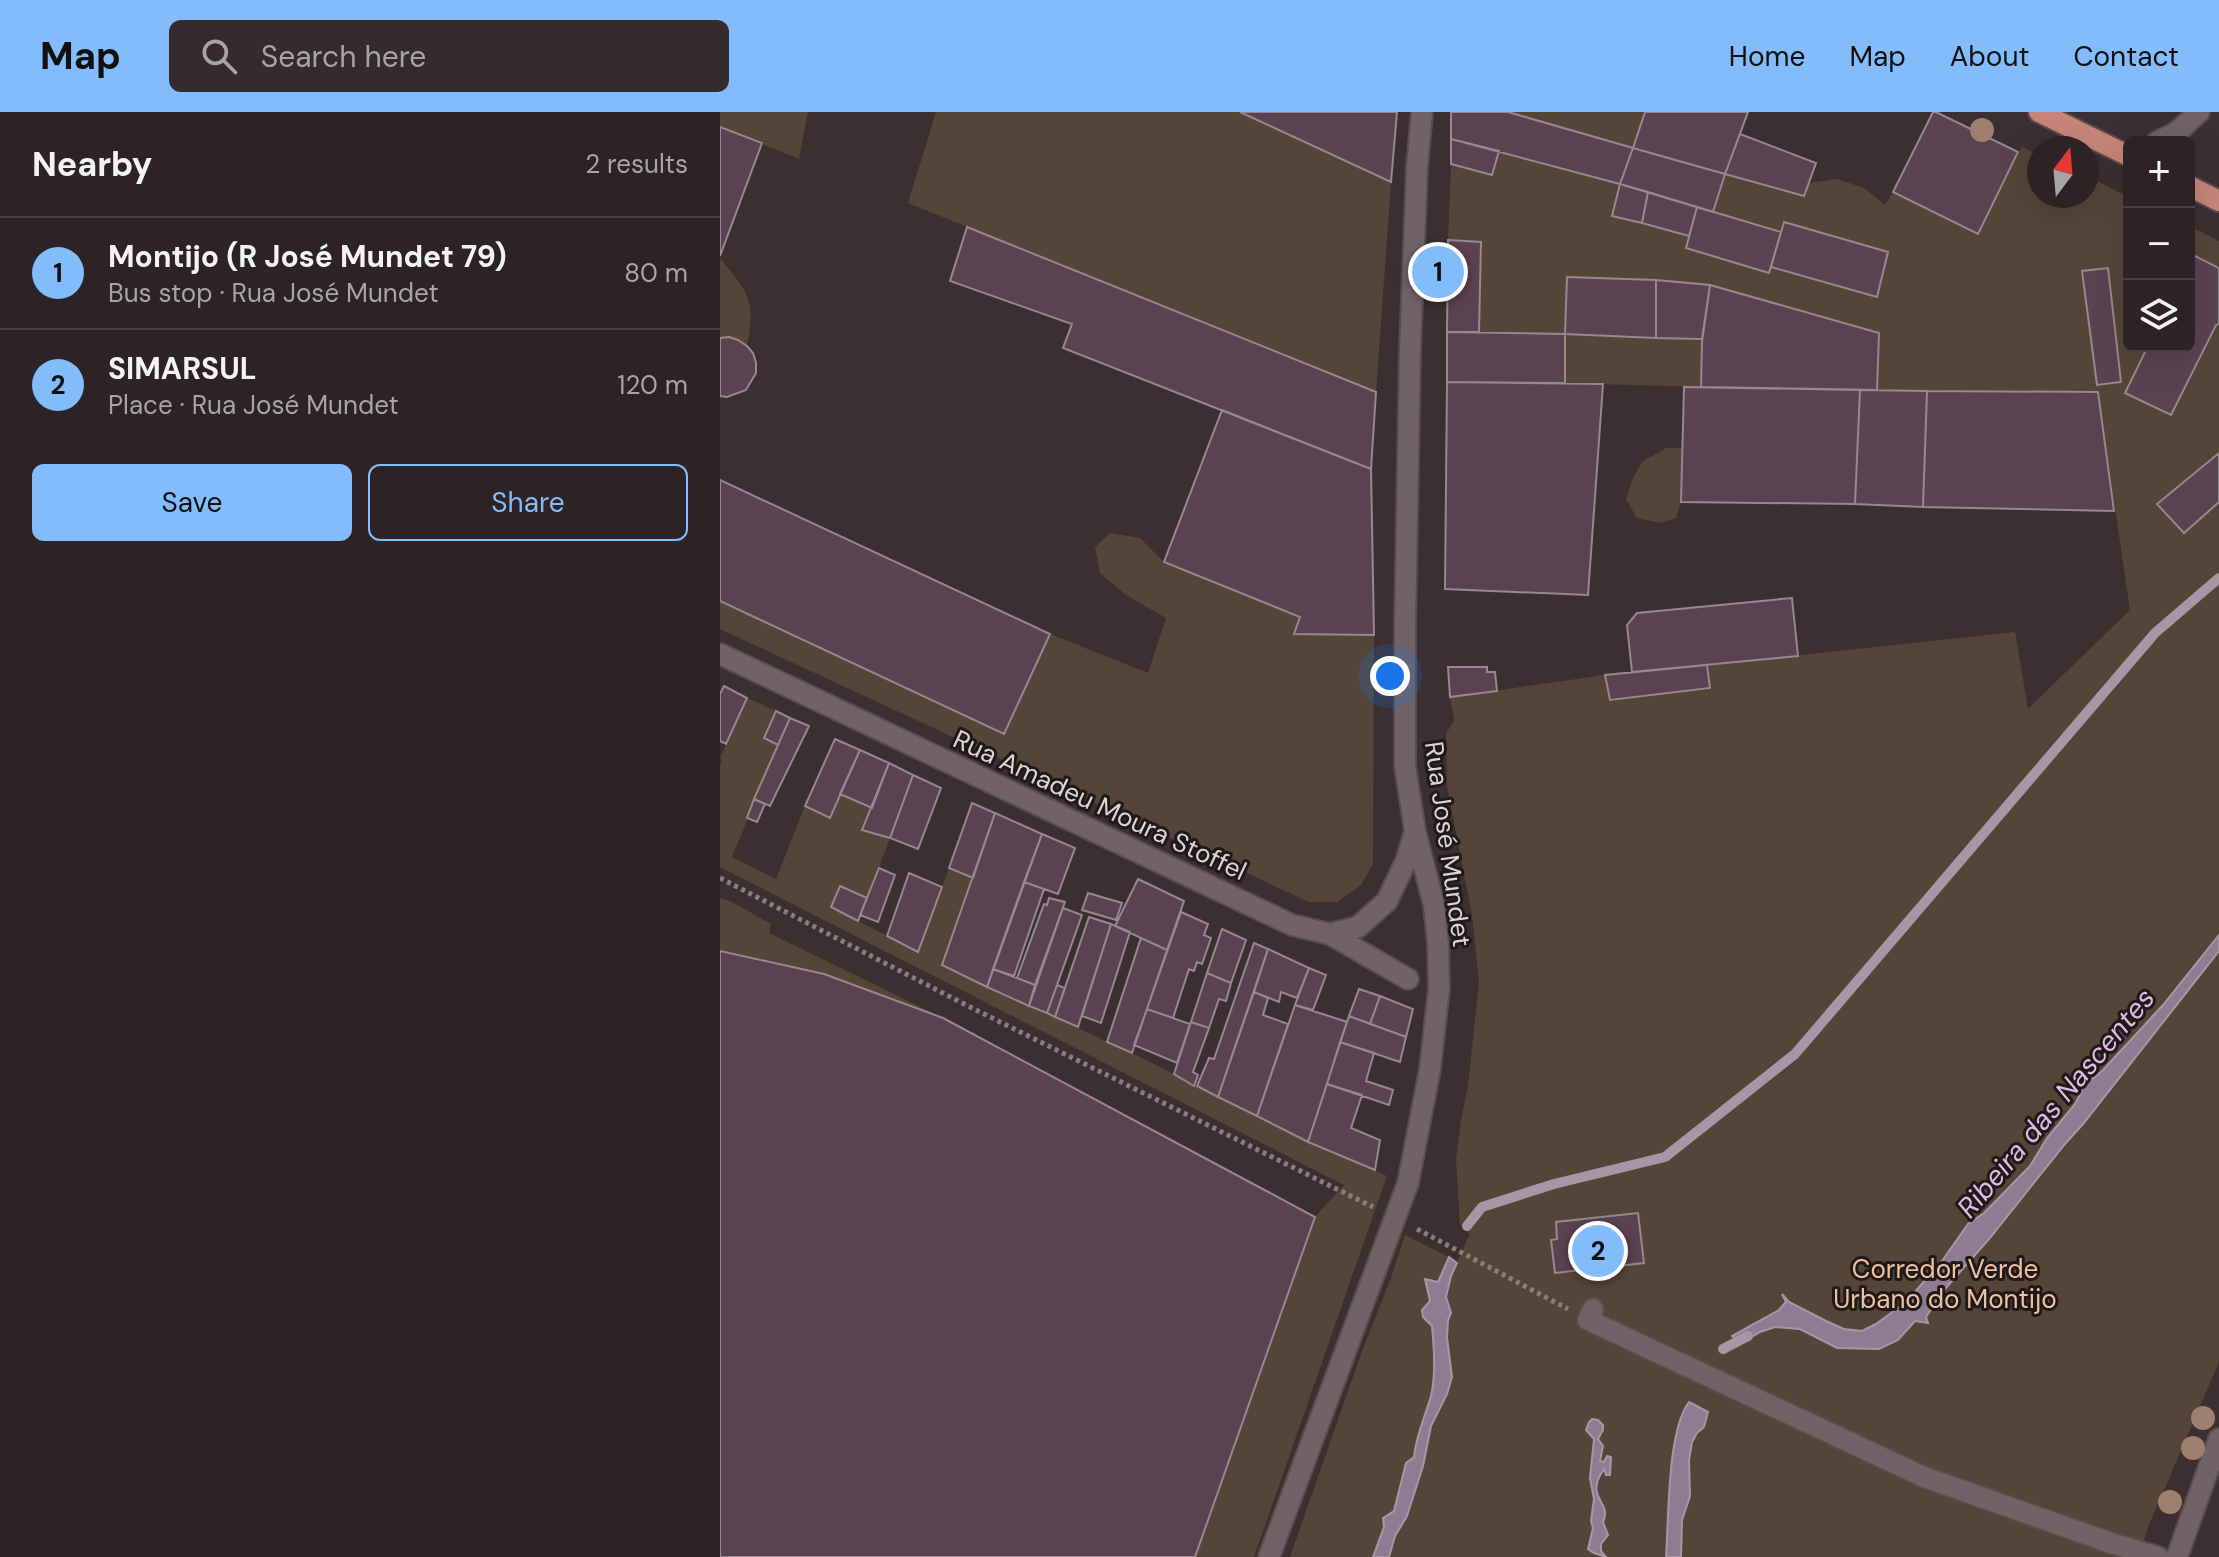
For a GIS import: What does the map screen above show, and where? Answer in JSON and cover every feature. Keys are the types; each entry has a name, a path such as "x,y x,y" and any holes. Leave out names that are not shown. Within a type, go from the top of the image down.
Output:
{"main road":[{"path":"2039,112 2123,153"},
{"path":"2195,189 2219,201"}],"street":[{"name":"Rua José Mundet","path":"1269,1557 1408,1183 1430,1069 1439,989 1434,905 1415,831 1405,766 1412,281 1422,112"},
{"path":"2169,136 2199,112"},
{"name":"Rua Amadeu Moura Stoffel","path":"720,654 1292,925 1330,934 1408,979"},
{"path":"1330,934 1358,927 1387,901 1406,861 1415,831"},
{"path":"1590,1314 1924,1477 2158,1557"},
{"path":"2177,1557 2219,1439"}],"path":[{"path":"720,878 1269,1158 1590,1314"}],"green space":[{"path":"720,112 808,112 799,159 720,127"},
{"path":"936,112 1240,112 1391,182 1376,392 908,203"},
{"path":"1508,112 1645,112 1633,148"},
{"name":"Corredor Verde Urbano do Montijo","path":"2022,147 2027,149 2027,208 2099,208 2099,182 2123,194 2123,352 2145,352 2126,393 2171,415 2219,324 2219,453 2157,504 2219,502 2219,1362 2148,1527 2139,1557 1389,1557 1395,1536 1408,1516 1431,1425 1452,1377 1447,1337 1451,1313 1446,1298 1451,1276 1470,1234 1460,1224 1456,1160 1468,1086 1479,982 1472,915 1447,786 1446,734 1454,720 1450,697 1605,675 1611,700 1709,688 1707,665 2015,632 2028,709 2130,610 2098,392 1877,390 1879,333 1710,285 1568,277 1565,334 1702,339 1701,387 1565,383 1564,334 1479,332 1481,242 1448,240 1451,164 1491,175 1499,151 1620,184 1642,223 1689,236 1686,248 1768,273 1771,267 1876,297 1888,252 1784,222 1781,232 1713,212 1725,174 1804,196 1809,183 1837,179 1864,188 1885,205 1893,192 1977,234","holes":["2107,268 2120,382 2098,385 2082,272"]},
{"path":"2195,229 2219,241 2219,268 2195,256"},
{"path":"720,258 743,289 750,307 747,346 738,340 720,338"},
{"path":"1666,448 1682,448 1681,502 1676,518 1661,523 1637,518 1626,499 1633,478 1642,462"},
{"path":"1110,533 1140,538 1164,562 1300,617 1294,634 1374,635 1373,864 1361,885 1337,902 1309,902 720,629 720,601 1004,734 1050,634 1148,673 1166,618 1126,595 1100,573 1095,547"},
{"path":"747,698 776,711 764,738 778,745 732,857 776,879 805,806 830,817 840,794 872,808 863,830 890,838 867,898 840,886 831,907 918,952 949,868 973,878 942,965 1132,1053 1308,1142 1387,1176 1254,1557 1195,1557 1315,1217 1344,1185 720,867 720,758"},
{"path":"720,898 771,924 769,933 943,1018 824,974 720,951"},
{"path":"1405,1235 1449,1257 1438,1282 1425,1279 1430,1302 1422,1310 1423,1317 1432,1325 1434,1378 1414,1457 1406,1463 1394,1511 1383,1518 1384,1527 1373,1557 1290,1557 1361,1354"}],"shaded area":[{"path":"2219,935 2219,951 2083,1124 1945,1289 1926,1317 1928,1323 1915,1321 1898,1340 1879,1349 1837,1348 1800,1329 1775,1327 1740,1344 1732,1336 1779,1310 1786,1302 1782,1294 1789,1302 1826,1321 1844,1329 1862,1331 1906,1302 1942,1261 1968,1224 1984,1213 2030,1166 2047,1138 2075,1104 2085,1085 2163,1005"},
{"path":"1449,1257 1457,1263 1446,1297 1451,1313 1447,1337 1452,1377 1431,1426 1423,1466 1407,1516 1395,1536 1389,1557 1373,1557 1384,1527 1383,1518 1394,1511 1406,1463 1414,1457 1431,1396 1434,1352 1432,1326 1423,1317 1422,1310 1430,1301 1425,1279 1438,1282"},
{"path":"1689,1402 1708,1412 1704,1427 1692,1442 1690,1496 1682,1520 1681,1557 1666,1557 1673,1454 1682,1415"},
{"path":"1592,1419 1603,1425 1598,1439 1603,1446 1600,1461 1611,1457 1610,1475 1606,1475 1604,1469 1596,1487 1604,1509 1603,1522 1608,1535 1601,1544 1601,1551 1606,1557 1588,1549 1593,1528 1594,1499 1590,1478 1594,1439 1586,1430"}],"building":[{"path":"1240,112 1397,112 1391,182"},
{"path":"1451,112 1508,112 1633,148 1620,184 1451,139"},
{"path":"1645,112 1748,112 1725,174 1633,148"},
{"path":"1933,112 2018,152 1978,234 1893,192"},
{"path":"720,127 762,143 720,256"},
{"path":"1740,134 1816,163 1804,196 1725,174"},
{"path":"1451,139 1499,151 1492,175 1451,164"},
{"path":"1633,148 1725,174 1713,212 1620,184"},
{"path":"1620,184 1648,192 1642,223 1612,216"},
{"path":"1648,192 1697,207 1689,236 1642,223"},
{"path":"1697,207 1781,232 1769,273 1686,248"},
{"path":"1784,222 1888,252 1877,297 1771,267"},
{"path":"967,227 1376,392 1371,469 1063,348 1072,324 950,281"},
{"path":"1448,240 1481,242 1479,332 1447,332"},
{"path":"2195,256 2219,268 2219,324 2171,415 2125,393 2145,352 2195,352"},
{"path":"2108,268 2121,382 2097,385 2082,271"},
{"path":"1567,277 1656,280 1656,338 1565,334"},
{"path":"1656,280 1710,285 1702,339 1656,338"},
{"path":"1710,285 1879,333 1877,390 1701,387 1702,342"},
{"path":"1447,332 1565,334 1565,383 1447,382"},
{"path":"729,337 747,346 753,353 756,373 746,390 727,397 720,396 720,338"},
{"path":"1447,382 1603,384 1588,595 1445,589"},
{"path":"1684,387 1860,390 1855,504 1681,502"},
{"path":"1860,390 1927,391 1923,507 1855,504"},
{"path":"1927,391 2098,392 2114,511 1923,507"},
{"path":"1222,410 1371,469 1374,635 1294,634 1300,617 1164,562"},
{"path":"2219,453 2219,502 2184,533 2157,504"},
{"path":"720,480 1050,634 1004,734 720,601"},
{"path":"1792,598 1798,656 1632,672 1627,625 1637,613"},
{"path":"1707,665 1710,688 1610,700 1605,675"},
{"path":"1448,667 1487,667 1487,672 1495,672 1497,691 1450,697"},
{"path":"724,686 747,698 726,744 720,741 720,694"},
{"path":"776,711 790,718 778,745 764,738"},
{"path":"790,718 809,726 770,806 754,799"},
{"path":"835,739 860,750 830,818 805,806"},
{"path":"860,750 889,763 872,808 840,794"},
{"path":"889,763 913,775 890,838 862,830"},
{"path":"913,775 941,788 918,849 890,838"},
{"path":"754,799 765,804 757,822 747,818"},
{"path":"972,803 995,813 973,878 949,868"},
{"path":"995,813 1042,834 987,987 942,965"},
{"path":"1042,834 1075,848 1058,894 1024,882"},
{"path":"879,868 895,875 878,922 860,915"},
{"path":"909,873 942,887 918,952 887,936"},
{"path":"1138,879 1184,901 1167,950 1115,926"},
{"path":"1024,882 1044,889 1014,976 993,969"},
{"path":"840,886 867,898 858,921 831,907"},
{"path":"1088,893 1122,903 1116,920 1082,910"},
{"path":"1049,898 1065,902 1035,985 1017,978 1044,904 1047,905"},
{"path":"1063,908 1082,915 1047,1013 1029,1006"},
{"path":"1181,912 1208,924 1204,935 1211,938 1202,964 1197,962 1194,971 1189,969 1173,1018 1147,1009"},
{"path":"1089,917 1111,924 1078,1027 1055,1017"},
{"path":"1111,924 1130,932 1101,1023 1082,1016"},
{"path":"1222,929 1246,940 1231,983 1207,973"},
{"path":"1141,938 1167,950 1132,1053 1107,1042"},
{"path":"1254,943 1268,949 1218,1097 1197,1086 1209,1058 1214,1059"},
{"path":"1268,949 1309,968 1297,998 1281,992 1279,1002 1254,992"},
{"path":"720,951 824,974 943,1018 1315,1217 1195,1557 720,1557"},
{"path":"1309,968 1326,975 1313,1010 1295,1005"},
{"path":"993,969 1035,985 1029,1006 987,987"},
{"path":"1207,973 1231,983 1226,1001 1219,999 1209,1028 1191,1022"},
{"path":"1057,985 1065,988 1055,1017 1047,1013"},
{"path":"1359,989 1380,996 1370,1024 1349,1016"},
{"path":"1254,992 1268,998 1263,1015 1288,1024 1257,1116 1218,1097"},
{"path":"1380,996 1413,1009 1406,1037 1370,1024"},
{"path":"1295,1005 1347,1022 1308,1142 1257,1116"},
{"path":"1147,1009 1190,1024 1177,1063 1134,1045"},
{"path":"1349,1016 1406,1037 1400,1062 1340,1042"},
{"path":"1191,1022 1209,1028 1193,1072 1198,1075 1194,1086 1174,1074"},
{"path":"1340,1042 1374,1053 1366,1081 1393,1090 1389,1105 1327,1084"},
{"path":"1327,1084 1362,1095 1351,1128 1380,1140 1375,1170 1308,1142"},
{"path":"1638,1213 1644,1263 1555,1273 1551,1240 1557,1239 1556,1222"}],"waterway":[{"path":"1467,1226 1482,1207 1554,1184 1665,1157 1795,1054 2155,633 2219,578"},
{"name":"Ribeira das Nascentes","path":"1723,1349 1748,1336"}],"place":[{"name":"Montijo (R José Mundet 79)","path":"1438,272"},
{"name":"SIMARSUL","path":"1598,1251"}]}
